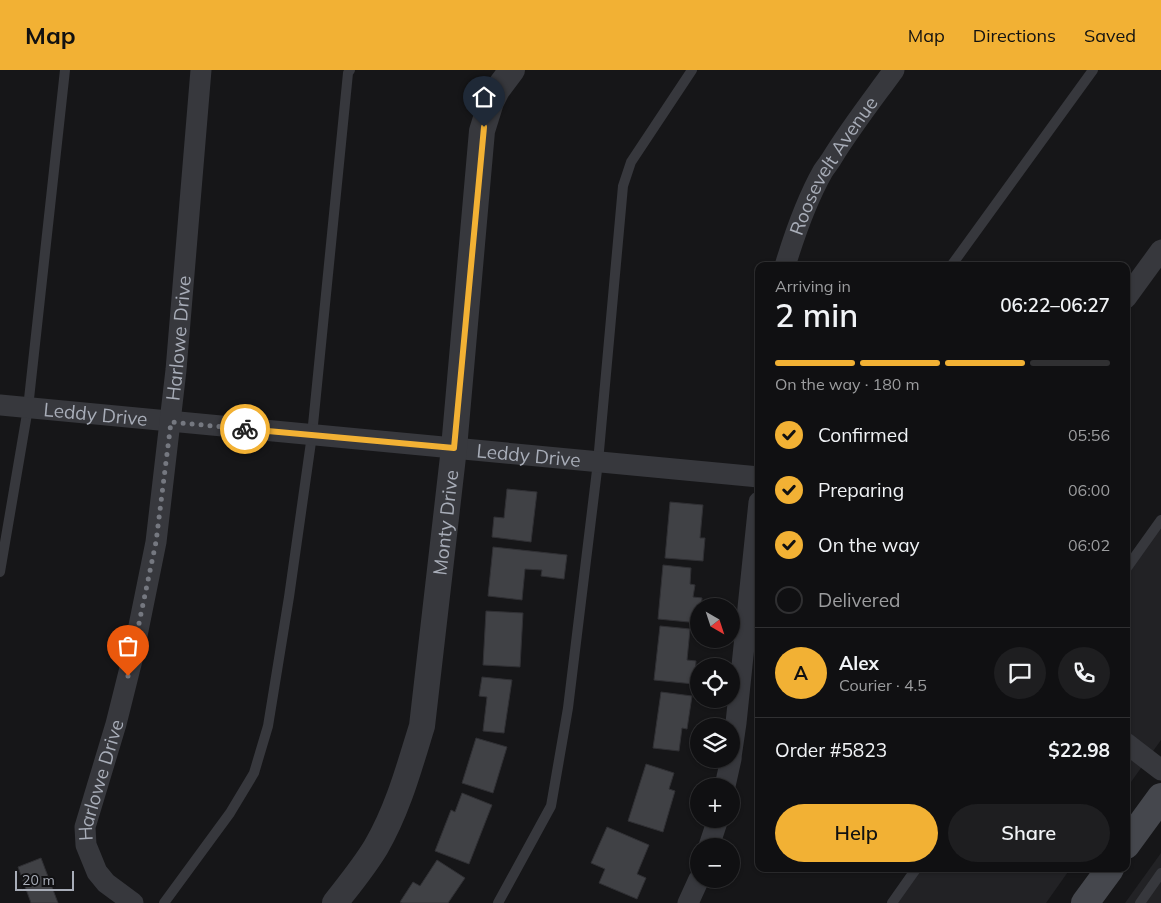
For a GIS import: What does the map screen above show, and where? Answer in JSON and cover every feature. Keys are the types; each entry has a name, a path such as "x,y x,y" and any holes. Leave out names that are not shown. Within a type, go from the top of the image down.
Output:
{"main road":[{"path":"1130,841 1160,802"},
{"path":"1085,903 1108,872"}],"street":[{"name":"Harlowe Drive","path":"133,903 106,884 97,872 97,868 89,856 86,846 85,827 116,724 132,660 156,542 171,422 201,70"},
{"name":"Monty Drive","path":"335,903 376,846 396,807 415,754 422,726 454,448 482,132 491,102 497,90 512,70"},
{"name":"Roosevelt Avenue","path":"786,262 799,222 823,171 853,125 894,70"},
{"path":"1130,293 1161,250"},
{"name":"Leddy Drive","path":"0,405 755,477"},
{"path":"737,718 753,612 755,575"},
{"path":"1130,746 1161,770"},
{"path":"688,903 695,888"}],"lane":[{"path":"0,572 28,408 65,70"},
{"path":"164,903 230,813 254,773 268,726 312,435 346,92 350,70"},
{"path":"498,903 551,806 568,708 598,462 623,186 631,162 692,70"},
{"path":"954,262 1093,70"},
{"path":"1130,564 1161,520"},
{"path":"892,903 914,872"},
{"path":"1140,903 1161,873"}],"shaded area":[{"path":"1161,519 1161,740 1130,783 1130,568"},
{"path":"1161,853 1161,903 1125,903"},
{"path":"914,872 1068,872 1046,903 891,903"}],"building":[{"path":"507,489 537,492 531,542 492,537 494,517 504,518"},
{"path":"670,502 703,505 700,538 705,538 703,561 665,558"},
{"path":"493,547 567,555 564,579 541,576 542,570 525,569 522,600 488,596"},
{"path":"663,565 691,568 690,584 695,585 693,597 702,598 690,598 690,622 658,619"},
{"path":"486,611 523,613 520,667 483,665"},
{"path":"660,626 690,629 687,660 690,660 690,684 654,680"},
{"path":"482,677 512,680 504,733 483,731 487,697 479,696"},
{"path":"661,692 690,696 687,729 682,728 679,751 653,748"},
{"path":"476,738 507,747 493,793 462,783"},
{"path":"646,764 674,773 669,789 675,791 663,832 628,821"},
{"path":"462,793 492,805 469,864 435,851 451,810 455,812"},
{"path":"607,827 649,845 637,874 646,878 637,899 599,883 605,869 591,863"},
{"path":"41,858 58,903 31,903 18,867"},
{"path":"437,860 465,878 448,903 400,902 413,882 420,886"}],"way so far":[{"path":"128,676 156,542 171,422 245,429"}],"route":[{"path":"245,429 454,448 482,132 484,127"}]}
